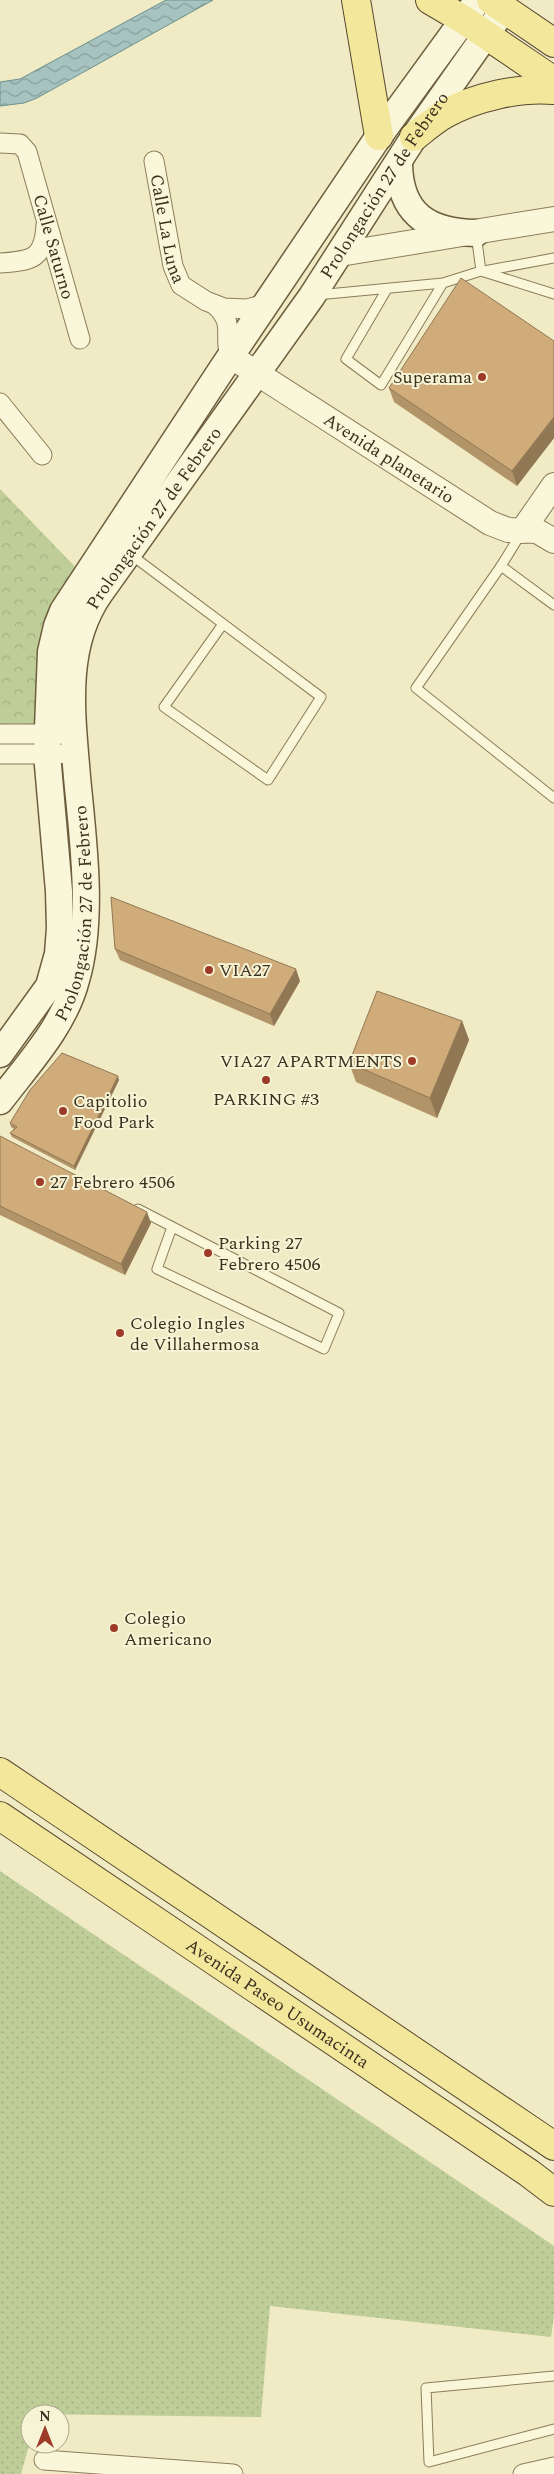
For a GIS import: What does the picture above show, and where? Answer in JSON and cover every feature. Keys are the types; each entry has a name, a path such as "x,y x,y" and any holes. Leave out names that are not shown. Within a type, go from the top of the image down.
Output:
{"main road":[{"path":"356,0 379,136"},
{"path":"430,0 476,18 554,81"},
{"path":"502,3 554,43"},
{"name":"Prolongación 27 de Febrero","path":"0,1054 49,986 58,954 60,928 59,891 47,744 51,652 56,626 63,611 230,356 379,136 476,18 502,3"},
{"name":"Prolongación 27 de Febrero","path":"0,1101 56,1026 69,1002 80,964 84,924 85,855 75,744 72,679 84,620 128,553 312,296 399,164 476,18"},
{"path":"414,137 444,114 470,104 524,91 554,90"},
{"path":"399,164 399,182 409,206 418,215 438,228 452,232 476,233"},
{"name":"Avenida Paseo Usumacinta","path":"0,1772 554,2146"},
{"name":"Avenida Paseo Usumacinta","path":"0,1816 529,2172 554,2192"}],"street":[{"name":"Calle Saturno","path":"0,143 20,144 27,152 80,340"},
{"name":"Calle La Luna","path":"154,161 175,272 185,288 216,305 232,309 265,304"},
{"path":"340,254 554,219"},
{"path":"0,263 26,261 37,255 43,245 47,221"},
{"path":"216,305 223,311 228,323 230,356"},
{"name":"Avenida planetario","path":"230,356 256,375 490,523 508,530 538,534"},
{"path":"0,403 42,455"},
{"path":"538,534 554,485"},
{"path":"538,534 554,507"},
{"path":"0,734 47,744 75,744"},
{"path":"0,754 47,744"},
{"path":"44,2460 233,2474"},
{"path":"524,2474 554,2467"}],"lane":[{"path":"476,233 481,271"},
{"path":"312,296 443,283 481,271 554,258"},
{"path":"481,271 554,294"},
{"path":"387,289 346,359 381,385 443,283"},
{"path":"538,534 502,566 416,688 554,798"},
{"path":"128,553 321,697 268,780 164,706 223,624"},
{"path":"502,566 554,605"},
{"path":"129,1205 172,1227 339,1313 324,1349 157,1270 172,1227"},
{"path":"554,2376 426,2388 429,2462 554,2429"}],"green space":[{"path":"0,489 84,576 48,734 0,733"},
{"path":"0,1871 554,2246 554,2315 551,2337 270,2306 261,2417 70,2415 70,2404 20,2404 20,2454 27,2454 21,2474 0,2474"}],"water":[{"path":"166,0 213,0 37,98 24,103 0,106 0,82 20,79"}],"building":[{"name":"Superama","path":"461,278 554,341 554,417 512,471 389,388"},
{"name":"VIA27","path":"111,897 296,969 270,1014 115,949"},
{"name":"VIA27 APARTMENTS","path":"377,991 462,1021 430,1098 349,1063"},
{"name":"Capitolio Food Park","path":"62,1053 118,1076 74,1166 10,1133 17,1127 10,1123 30,1090"},
{"name":"27 Febrero 4506","path":"0,1136 147,1212 121,1264 0,1206"}],"place":[{"name":"Superama","path":"482,377"},
{"name":"VIA27","path":"209,970"},
{"name":"VIA27 APARTMENTS","path":"412,1061"},
{"name":"PARKING #3","path":"266,1080"},
{"name":"Capitolio Food Park","path":"63,1111"},
{"name":"27 Febrero 4506","path":"40,1182"},
{"name":"Parking 27 Febrero 4506","path":"208,1253"},
{"name":"Colegio Ingles de Villahermosa","path":"120,1333"},
{"name":"Colegio Americano","path":"114,1628"}]}
